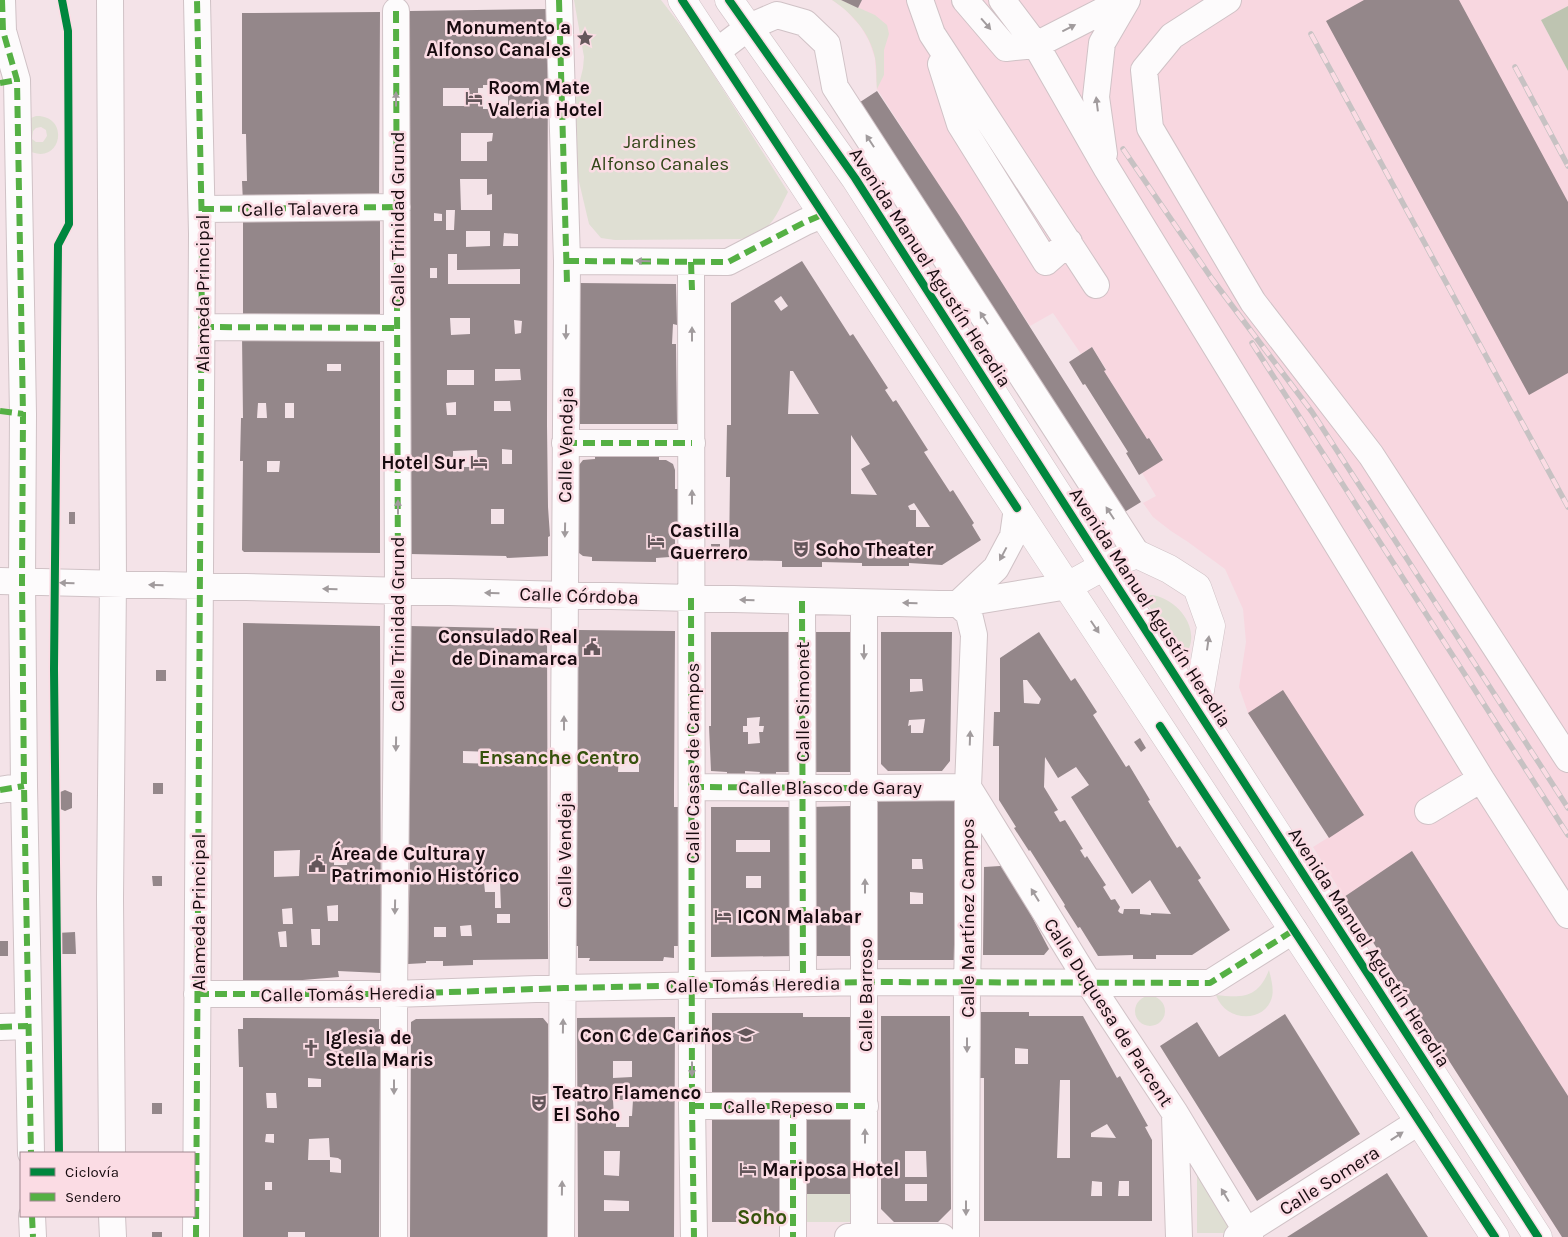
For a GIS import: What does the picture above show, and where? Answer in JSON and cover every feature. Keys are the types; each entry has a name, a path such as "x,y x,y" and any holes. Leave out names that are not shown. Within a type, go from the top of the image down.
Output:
{"main road":[{"path":"682,0 1495,1237"},
{"name":"Avenida Manuel Agustín Heredia","path":"729,0 855,178 1538,1237"},
{"path":"1068,586 1104,566 1137,554 1169,568 1197,587 1211,626 1197,708"}],"street":[{"path":"2,0 3,30 9,82 12,412 12,788 28,1026 31,1152"},
{"path":"110,0 113,584 110,899 112,1152"},
{"name":"Alameda Principal","path":"196,1237 202,327 202,209 197,0"},
{"name":"Calle Vendeja","path":"559,0 567,272 561,1237"},
{"path":"920,0 960,124 1046,262 1069,242 1096,285"},
{"path":"965,0 1006,48 1036,45 1126,0"},
{"path":"1002,0 1036,45 1107,170 1481,779 1568,915"},
{"path":"1107,170 1096,97 1102,43 1126,0"},
{"path":"1228,0 1172,36 1144,70 1150,128 1253,302 1371,455 1568,759"},
{"name":"Calle Trinidad Grund","path":"394,1237 394,994 398,590 396,11"},
{"path":"716,52 749,27 777,15 805,23 827,44 835,88 1137,554"},
{"name":"Calle Talavera","path":"202,209 397,207"},
{"path":"567,272 692,262 728,262 822,215"},
{"name":"Calle Casas de Campos","path":"692,262 692,1106 694,1237"},
{"path":"202,327 397,328"},
{"path":"566,443 692,443"},
{"path":"958,604 996,568 1013,536 1016,508"},
{"path":"11,581 200,586"},
{"name":"Calle Córdoba","path":"200,586 958,604 1068,586"},
{"name":"Calle Simonet","path":"802,601 804,983"},
{"name":"Calle Barroso","path":"864,603 864,1237"},
{"name":"Calle Martínez Campos","path":"958,604 969,614 974,634 968,787 966,1237"},
{"path":"1428,811 1481,779"},
{"name":"Calle Blasco de Garay","path":"692,787 968,787"},
{"name":"Calle Duquesa de Parcent","path":"968,787 1089,983 1175,1112 1245,1235"},
{"name":"Calle Tomás Heredia","path":"197,994 394,994 564,988 865,982 1210,983 1294,930"},
{"path":"0,1027 28,1026"},
{"name":"Calle Repeso","path":"692,1106 865,1106"},
{"path":"781,1232 793,1106"},
{"path":"1175,1112 1179,1237"},
{"name":"Calle Somera","path":"1245,1235 1420,1122"},
{"path":"32,1217 33,1237"},
{"path":"112,1217 113,1237"},
{"path":"847,1237 942,1237"}],"shaded area":[{"path":"832,0 1568,0 1568,6 1541,20 1568,71 1568,1237 1562,1237 1313,847 1329,837 1248,713 1239,687 1246,642 1243,609 1225,569 1153,517 1143,503 1156,496 1142,473 1163,459 1149,438 1147,439 1104,371 1106,369 1092,347 1081,354 1053,313 1030,326 877,89 875,58 869,41 861,27 844,8"},
{"path":"1568,6 1568,71 1541,20"}],"green space":[{"name":"Jardines Alfonso Canales","path":"574,0 661,0 689,36 788,192 775,217 766,228 751,236 740,239 615,240 601,238 589,224 572,152 571,118 584,57"},
{"path":"832,0 841,0 875,15 887,25 889,34 884,50 884,75 877,89 875,58 869,40 853,17"},
{"path":"36,116 48,118 55,124 58,132 57,141 53,148 46,153 36,153 24,148 26,120","holes":["41,127 46,130 47,136 43,142 36,142 32,139 33,131 36,128"]},
{"path":"1151,595 1171,603 1186,618 1191,638 1189,648 1183,658 1143,597"},
{"path":"1269,970 1273,994 1268,1006 1262,1012 1254,1015 1236,1015 1228,1011 1221,1004 1216,995 1242,996 1255,991 1265,979"},
{"path":"1150,996 1161,1000 1165,1011 1161,1022 1150,1026 1139,1022 1135,1011 1139,1000"},
{"path":"1197,1168 1236,1227 1226,1233 1197,1233"},
{"path":"801,1194 850,1194 850,1222 801,1222"}],"building":[{"path":"841,0 862,0 858,8"},
{"path":"1364,0 1459,0 1568,202 1568,373 1529,395 1326,21"},
{"path":"548,9 547,426 550,536 548,537 548,556 507,558 506,556 410,554 410,11","holes":["483,85 503,85 503,88 508,89 508,106 503,106 503,109 483,109 483,105 478,106 478,88 483,88","443,88 469,88 469,106 443,106","461,133 493,133 492,141 487,142 487,161 461,161","460,179 487,179 487,195 492,194 492,210 461,210","446,210 455,210 454,230 446,230","434,213 442,214 442,221 434,221","466,231 490,231 490,246 466,247","504,233 518,234 518,246 503,246","448,254 457,254 457,270 520,269 520,284 448,284","430,268 437,268 437,278 430,278","450,318 470,318 470,334 451,335","514,320 522,321 521,333 515,334","495,369 520,369 521,380 495,381","447,370 474,370 474,385 447,385","494,401 510,401 511,411 494,411","456,402 456,415 447,415 446,403","502,449 512,450 512,464 502,464","477,450 478,467 453,467 453,451","491,509 504,509 504,524 491,524"]},
{"path":"380,12 379,201 243,203 242,181 247,181 246,134 242,134 242,13"},
{"path":"877,91 959,215 1141,502 1118,516 854,106"},
{"path":"380,215 380,321 243,322 243,216"},
{"path":"802,261 850,336 853,334 888,388 885,390 893,402 896,400 928,450 924,452 950,492 953,490 974,523 972,525 981,540 942,565 909,563 909,566 862,566 862,563 822,562 822,567 782,567 782,561 729,560 730,477 726,477 727,425 731,425 731,303","holes":["781,296 788,306 781,311 774,301","790,371 793,371 819,414 788,414","851,435 870,464 861,469 877,495 851,494","914,503 930,527 916,527 916,510 910,510 908,506"]},
{"path":"578,283 676,284 677,325 673,324 672,344 676,344 677,424 579,424"},
{"path":"242,336 380,336 380,553 244,552 242,550 243,461 240,461 241,418 243,418","holes":["327,364 341,364 341,371 327,371","258,403 266,403 267,418 257,418","285,403 294,403 294,418 285,418","267,461 280,461 279,472 267,472"]},
{"path":"1092,347 1106,370 1104,371 1147,439 1149,438 1163,460 1139,475 1126,453 1128,452 1069,362"},
{"path":"595,456 659,457 659,460 666,460 673,464 675,470 675,489 679,489 679,525 675,525 675,549 670,557 656,558 656,562 592,561 592,557 583,556 579,553 579,465 583,460 595,459"},
{"path":"69,512 75,512 75,524 69,524"},
{"path":"711,544 720,544 720,559 712,559"},
{"path":"243,623 380,626 381,973 338,971 339,977 243,985","holes":["300,850 299,876 274,877 274,851","334,850 348,851 347,865 334,865","338,905 338,921 328,921 327,906","292,908 293,924 283,924 282,909","311,929 320,929 320,945 312,945","286,931 287,947 280,947 278,932"]},
{"path":"410,626 547,629 548,959 473,960 473,965 443,966 443,961 408,964 410,851 406,851 406,763 410,763","holes":["463,751 494,752 495,764 463,763","484,882 500,882 501,908 495,908 495,892 485,892","497,914 510,914 510,923 497,923","471,925 472,936 461,936 460,926","434,927 446,927 446,937 434,937"]},
{"path":"578,630 675,631 674,807 678,807 678,946 674,946 674,958 664,957 663,961 589,961 590,958 578,958 578,946 574,946 574,807 578,807","holes":["619,755 639,755 639,772 618,772"]},
{"path":"711,632 796,632 795,772 776,772 776,774 759,775 760,772 745,771 745,774 727,774 727,772 711,771 709,726 711,726","holes":["760,717 759,726 764,726 763,732 759,732 760,743 748,744 748,732 743,732 743,726 747,726 747,718"]},
{"path":"811,632 852,632 851,772 810,772"},
{"path":"881,632 952,632 950,761 942,771 888,771 881,764","holes":["910,679 922,679 923,691 910,692","925,719 923,733 911,733 911,725 908,726 909,720"]},
{"path":"1039,632 1071,681 1075,678 1097,712 1093,715 1126,767 1129,765 1150,800 1148,801 1177,848 1180,846 1201,878 1198,880 1230,930 1192,955 1156,955 1156,959 1133,959 1133,955 1098,956 1014,828 1016,827 999,800 999,746 993,746 994,712 1000,712 1000,658","holes":["1023,680 1027,680 1041,699 1039,704 1024,703","1045,757 1058,778 1076,767 1089,785 1071,797 1132,894 1150,880 1171,914 1140,914 1140,909 1124,909 1123,914 1118,911 1120,907 1115,899 1111,900 1103,887 1106,885 1087,856 1085,858 1080,850 1083,849 1065,820 1060,822 1054,812 1058,810 1044,787"]},
{"path":"156,670 166,670 166,681 156,681"},
{"path":"1283,690 1364,815 1329,838 1248,713"},
{"path":"1140,738 1146,748 1141,752 1134,742"},
{"path":"153,783 163,783 163,794 153,794"},
{"path":"65,790 72,793 72,808 65,811 58,808 58,793"},
{"path":"955,799 956,960 877,960 877,801","holes":["912,859 922,859 923,869 912,869","910,892 923,893 923,904 910,904"]},
{"path":"851,806 851,956 809,956 810,807"},
{"path":"711,807 795,807 795,956 711,957","holes":["736,840 770,840 770,852 736,852","746,876 761,876 761,888 746,888","771,912 771,924 736,925 736,913"]},
{"path":"1412,851 1568,1096 1568,1237 1562,1237 1344,897"},
{"path":"1003,862 1049,949 1044,955 983,955 984,867 1000,866"},
{"path":"152,876 162,876 162,886 153,886"},
{"path":"75,932 76,954 57,954 57,933"},
{"path":"0,941 8,941 8,956 0,956"},
{"path":"981,1012 1029,1012 1029,1016 1083,1016 1117,1078 1120,1076 1148,1126 1145,1127 1152,1140 1152,1221 984,1221 984,1078 980,1078","holes":["1015,1048 1028,1049 1028,1064 1015,1064","1060,1080 1070,1080 1070,1158 1057,1158","1107,1124 1116,1138 1091,1137 1091,1133","1092,1181 1102,1182 1102,1196 1091,1196","1119,1181 1129,1181 1129,1196 1118,1196"]},
{"path":"712,1013 803,1013 803,1017 851,1017 851,1099 712,1099"},
{"path":"1285,1014 1360,1134 1257,1201 1160,1046 1197,1022 1219,1057"},
{"path":"881,1016 950,1016 951,1209 938,1222 894,1222 881,1209","holes":["905,1151 926,1151 927,1177 905,1177","905,1184 927,1184 927,1201 905,1201"]},
{"path":"675,1017 674,1237 578,1237 577,1018","holes":["613,1061 632,1061 632,1077 613,1078","613,1100 633,1100 632,1116 629,1116 629,1127 616,1127 616,1116 614,1117","604,1151 620,1151 619,1176 604,1175","604,1200 629,1201 629,1211 604,1211"]},
{"path":"243,1018 379,1019 379,1029 384,1029 384,1067 380,1067 379,1237 305,1237 305,1232 288,1232 288,1237 243,1237 243,1067 239,1067 238,1029 243,1029","holes":["308,1078 321,1079 321,1087 308,1087","266,1093 276,1093 277,1108 267,1108","266,1134 274,1134 274,1143 265,1142","329,1138 330,1157 341,1160 341,1173 330,1172 330,1160 308,1160 309,1139","265,1182 272,1182 272,1190 265,1190"]},
{"path":"543,1018 548,1024 548,1237 410,1237 411,1022 416,1019"},
{"path":"152,1103 162,1103 162,1114 152,1114"},
{"name":"Mariposa Hotel","path":"712,1115 785,1115 784,1222 712,1222"},
{"path":"801,1115 850,1115 850,1194 801,1194"},
{"path":"1387,1173 1428,1237 1287,1237 1306,1225"},
{"path":"152,1232 162,1232 162,1237 152,1237"}],"railway":[{"path":"1311,34 1568,507"},
{"path":"1515,67 1568,166"},
{"path":"1123,149 1212,279 1312,412 1568,808"},
{"path":"1252,343 1568,835"}],"marked path":[{"path":"2,0 3,31 17,80 23,414 24,786 31,1152"},
{"path":"196,1237 202,234 197,0"},
{"path":"559,0 567,283"},
{"path":"396,11 398,590"},
{"path":"0,83 17,80"},
{"path":"202,209 397,207"},
{"path":"567,261 728,262 822,215"},
{"path":"691,262 692,290"},
{"path":"202,327 397,328"},
{"path":"0,411 23,414"},
{"path":"565,443 692,443"},
{"path":"691,598 694,1237"},
{"path":"802,601 803,983"},
{"path":"0,790 24,786"},
{"path":"692,787 864,788"},
{"path":"197,994 394,994 564,988 865,982 1210,983 1294,930"},
{"path":"0,1027 28,1026"},
{"path":"692,1106 865,1106"},
{"path":"793,1106 793,1237"},
{"path":"32,1217 33,1237"}],"cycle path":[{"path":"59,1152 54,669 58,245 69,224 68,31 62,0"},
{"path":"682,0 1017,508"},
{"path":"729,0 855,178 1538,1237"},
{"path":"1160,726 1495,1237"}],"place":[{"name":"Monumento a Alfonso Canales","path":"585,38"},
{"name":"Room Mate Valeria Hotel","path":"474,98"},
{"name":"Hotel Sur","path":"479,462"},
{"name":"Castilla Guerrero","path":"656,541"},
{"name":"Soho Theater","path":"801,549"},
{"name":"Consulado Real de Dinamarca","path":"592,647"},
{"name":"Área de Cultura y Patrimonio Histórico","path":"317,864"},
{"name":"ICON Malabar","path":"723,916"},
{"name":"Con C de Cariños","path":"746,1035"},
{"name":"Iglesia de Stella Maris","path":"311,1048"},
{"name":"Teatro Flamenco El Soho","path":"539,1103"},
{"name":"Mariposa Hotel","path":"748,1169"}],"district":[{"name":"Ensanche Centro","path":"559,757"},
{"name":"Soho","path":"762,1217"}]}
